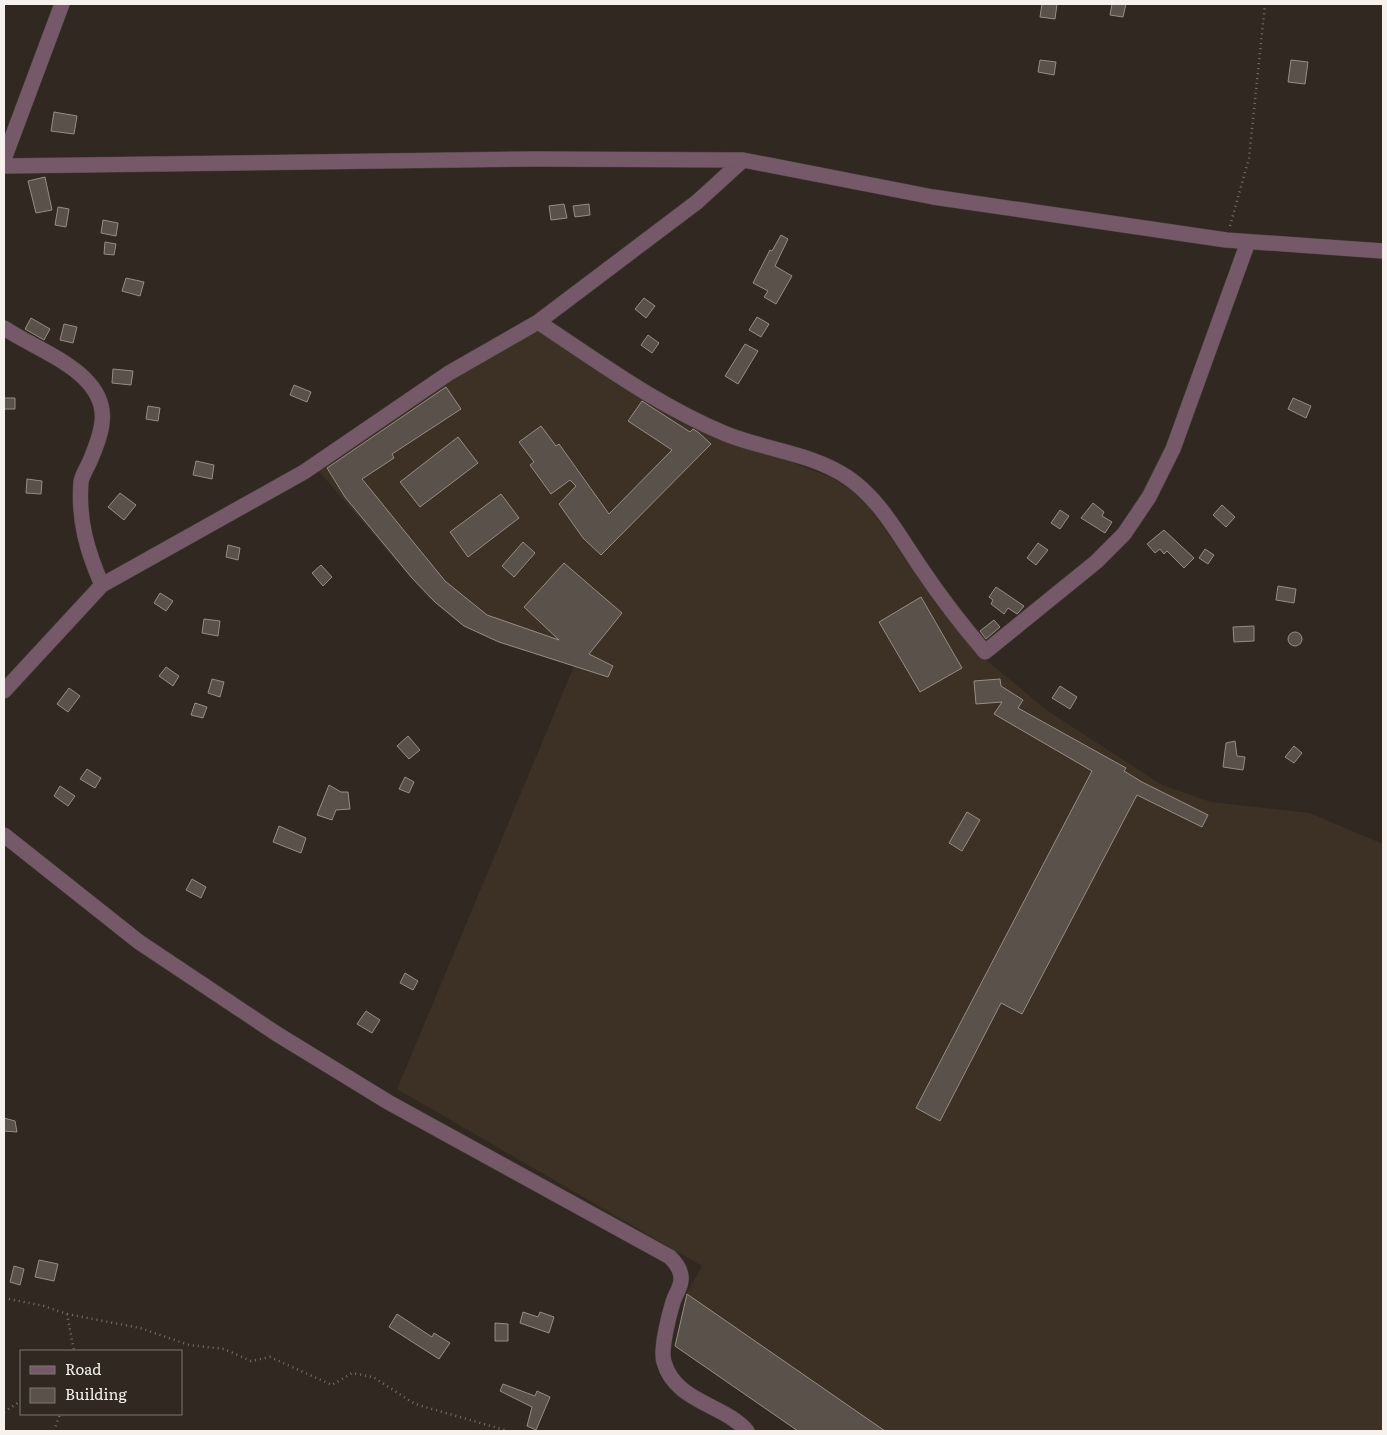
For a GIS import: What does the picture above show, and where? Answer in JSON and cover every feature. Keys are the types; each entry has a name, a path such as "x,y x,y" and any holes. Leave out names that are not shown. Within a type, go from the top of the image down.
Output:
{"street":[{"path":"4,159 62,4"},
{"path":"4,166 536,158 743,160 933,197 1226,240 1383,252"},
{"path":"4,691 102,585 304,472 449,373 538,322 697,202 743,160"},
{"path":"538,322 648,394 688,417 728,435 815,461 847,477 868,494 889,520 954,616 985,652 1096,562 1124,534 1149,497 1173,449 1248,242"},
{"path":"4,328 27,344 64,362 85,378 100,400 104,419 96,446 82,480 80,519 87,549 102,585"},
{"path":"4,834 139,942 277,1034 388,1102 670,1257 679,1268 682,1280 673,1302 665,1339 663,1362 675,1383 696,1400 739,1422 747,1431"}],"path":[{"path":"1226,240 1249,158 1265,4"},
{"path":"4,1298 44,1306 67,1314 140,1328 189,1345 224,1349 252,1361 270,1357 332,1385 352,1373 373,1376 415,1404 508,1431"},
{"path":"67,1314 74,1350"},
{"path":"4,1412 20,1403"},
{"path":"54,1431 60,1415"}],"shaded area":[{"path":"535,327 655,407 692,427 833,478 855,493 869,507 940,609 980,655 1048,711 1162,785 1211,802 1310,813 1383,844 1383,1431 798,1431 675,1346 686,1294 702,1266 397,1089 574,666 496,642 460,624 429,599 316,468"}],"building":[{"path":"1042,4 1057,4 1055,19 1040,17"},
{"path":"1112,4 1126,4 1123,17 1110,15"},
{"path":"1040,60 1056,62 1054,75 1038,72"},
{"path":"1291,60 1308,62 1305,84 1288,82"},
{"path":"54,112 77,116 74,134 51,131"},
{"path":"45,177 52,210 36,213 28,181"},
{"path":"564,204 567,218 551,220 549,206"},
{"path":"589,204 590,215 575,217 573,206"},
{"path":"58,207 69,209 66,227 55,225"},
{"path":"103,220 118,223 116,236 101,233"},
{"path":"781,235 788,239 775,266 792,276 776,304 764,297 768,291 753,283 770,250 772,251"},
{"path":"105,242 116,244 114,255 104,254"},
{"path":"126,278 144,282 140,296 122,291"},
{"path":"644,298 655,306 646,318 635,309"},
{"path":"757,317 769,324 761,337 749,330"},
{"path":"31,318 50,329 44,340 25,329"},
{"path":"64,324 77,327 73,343 60,340"},
{"path":"648,335 659,343 652,353 641,345"},
{"path":"745,344 758,351 738,384 725,376"},
{"path":"113,369 133,371 131,385 112,383"},
{"path":"294,385 311,392 307,402 290,395"},
{"path":"446,387 461,409 392,454 394,458 362,479 445,581 487,615 559,640 524,607 564,563 622,613 589,654 613,666 608,677 499,642 464,626 435,602 412,578 345,497 327,468"},
{"path":"4,398 15,398 15,409 4,409"},
{"path":"1293,398 1311,406 1306,418 1288,409"},
{"path":"642,401 690,432 693,429 698,432 711,444 601,555 583,538 559,504 576,486 570,480 551,494 530,465 534,462 519,442 541,426 556,446 559,444 609,514 672,450 628,421"},
{"path":"148,406 160,408 158,421 146,419"},
{"path":"458,437 478,463 420,507 400,482"},
{"path":"196,461 214,465 212,479 193,475"},
{"path":"27,479 42,481 41,494 26,493"},
{"path":"120,493 136,505 124,520 108,507"},
{"path":"501,494 519,518 468,557 450,532"},
{"path":"1093,503 1104,512 1102,516 1112,522 1105,533 1081,518"},
{"path":"1222,505 1235,517 1226,527 1213,515"},
{"path":"1060,510 1069,516 1060,529 1051,523"},
{"path":"1164,530 1194,558 1184,568 1167,551 1164,554 1160,549 1155,553 1147,544"},
{"path":"523,542 535,553 514,577 502,566"},
{"path":"1038,543 1048,550 1036,565 1027,558"},
{"path":"228,545 240,548 238,560 226,557"},
{"path":"1205,549 1214,555 1208,564 1199,558"},
{"path":"321,565 332,577 323,586 312,573"},
{"path":"1278,586 1296,589 1294,603 1276,600"},
{"path":"996,587 1024,606 1017,614 1008,608 1004,614 991,604 993,600 989,597"},
{"path":"160,593 173,601 166,611 154,603"},
{"path":"921,597 962,668 920,692 879,622"},
{"path":"204,619 220,621 218,636 202,633"},
{"path":"994,620 1000,627 986,639 980,631"},
{"path":"1254,626 1254,641 1234,642 1233,627"},
{"path":"1292,632 1298,632 1302,639 1298,646 1292,646 1288,642 1288,636"},
{"path":"166,667 179,676 173,686 159,676"},
{"path":"212,679 224,682 220,697 208,693"},
{"path":"1000,679 1001,686 1023,700 1018,708 1126,768 1124,771 1142,782 1208,815 1202,827 1137,795 1022,1014 1001,1003 940,1121 916,1108 1092,771 994,714 1002,702 976,704 974,681"},
{"path":"1060,686 1077,697 1070,709 1052,698"},
{"path":"69,688 80,696 68,712 57,704"},
{"path":"195,703 207,707 203,718 191,715"},
{"path":"408,736 420,750 409,759 397,746"},
{"path":"1235,741 1237,756 1245,757 1243,770 1223,767 1226,743"},
{"path":"1294,746 1302,753 1294,763 1285,757"},
{"path":"87,769 101,778 95,788 80,779"},
{"path":"405,777 414,782 409,793 399,789"},
{"path":"329,785 341,792 348,792 350,809 336,810 332,820 317,815"},
{"path":"60,786 75,796 68,806 54,796"},
{"path":"967,812 980,820 962,851 949,843"},
{"path":"279,826 306,838 301,853 273,842"},
{"path":"192,879 206,887 201,898 186,890"},
{"path":"405,973 418,981 413,990 400,983"},
{"path":"366,1011 380,1020 372,1033 357,1024"},
{"path":"4,1118 15,1121 17,1132 4,1131"},
{"path":"39,1260 58,1264 54,1281 35,1277"},
{"path":"14,1266 24,1269 20,1285 10,1282"},
{"path":"687,1294 885,1431 798,1431 675,1346"},
{"path":"523,1312 538,1317 540,1312 554,1317 549,1333 520,1323"},
{"path":"397,1314 432,1337 434,1333 450,1343 439,1359 389,1327"},
{"path":"495,1323 508,1324 508,1341 495,1341"},
{"path":"503,1384 535,1396 537,1391 550,1397 536,1430 527,1426 532,1407 500,1391"}]}
